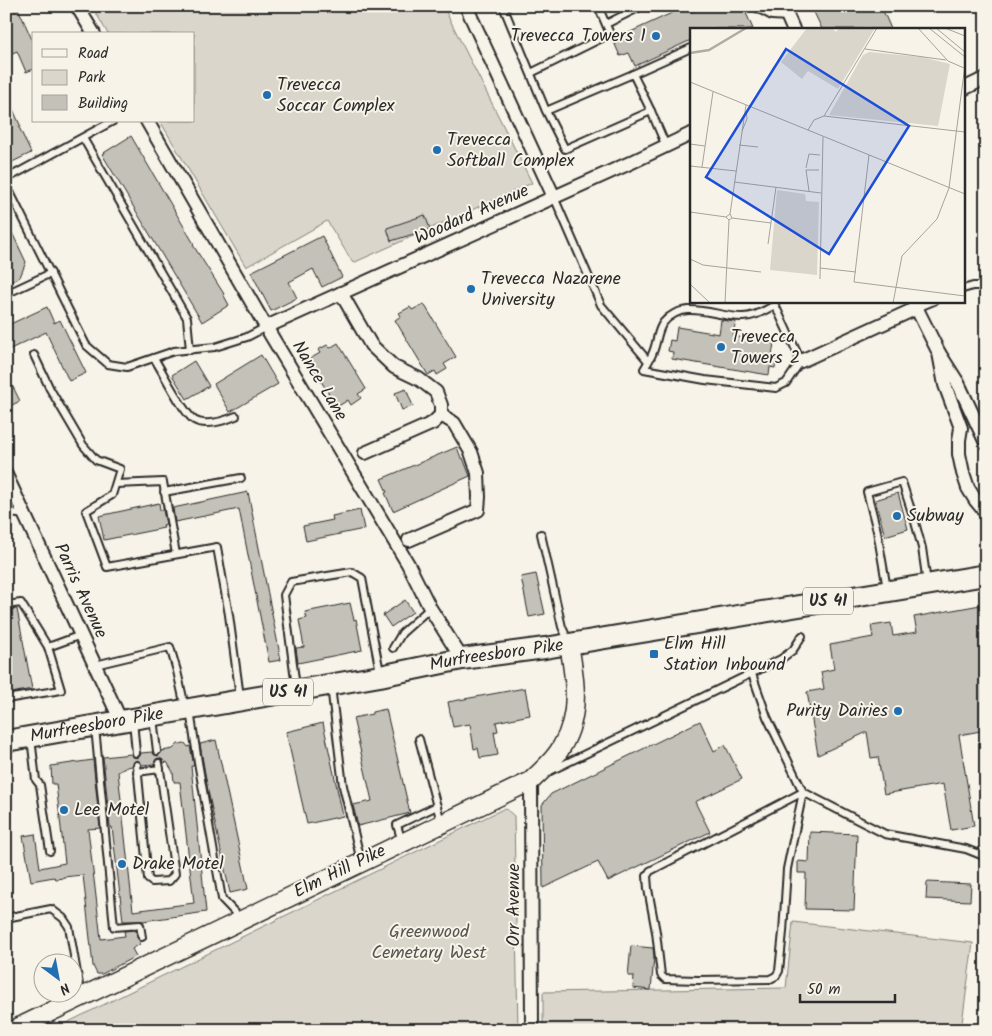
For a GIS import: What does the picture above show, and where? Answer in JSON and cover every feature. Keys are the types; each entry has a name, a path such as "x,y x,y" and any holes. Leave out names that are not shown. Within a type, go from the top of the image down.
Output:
{"main road":[{"name":"Murfreesboro Pike","path":"6,741 330,685 462,659 569,644 986,575"},
{"name":"Elm Hill Pike","path":"82,996 236,914 361,862 531,781 549,764 562,747 571,727 575,708 575,689 569,644"},
{"name":"Elm Hill Pike","path":"20,1028 67,1004"}],"street":[{"path":"77,6 93,32"},
{"path":"466,6 554,197"},
{"path":"964,89 986,78"},
{"name":"Nance Lane","path":"148,122 266,326 408,564 430,608 462,659"},
{"name":"Woodard Avenue","path":"266,326 690,134"},
{"path":"341,292 371,345 394,367 419,379 436,392 441,405 441,415 433,423 365,453"},
{"path":"800,361 915,305 939,353 958,383 986,443"},
{"path":"939,353 945,385 961,428 959,440 963,473 968,488 986,513"},
{"path":"409,540 478,510 478,473 471,452 454,423 441,415"},
{"path":"961,428 976,422"},
{"name":"Parris Avenue","path":"6,475 95,665 127,720"},
{"name":"Orr Avenue","path":"531,781 532,1030"}],"lane":[{"path":"504,6 546,112 565,149 651,111"},
{"path":"532,73 610,34 598,6"},
{"path":"606,24 642,6"},
{"path":"756,6 772,16 788,17"},
{"path":"546,112 690,48"},
{"path":"633,74 666,146"},
{"path":"6,179 111,122"},
{"path":"83,138 187,318 190,350"},
{"path":"6,184 86,345 108,364 127,367 174,351 215,347 247,337 266,326"},
{"path":"554,197 601,305 648,362"},
{"path":"6,294 51,273"},
{"path":"964,289 973,286 983,286 986,288"},
{"path":"915,305 929,302"},
{"path":"774,303 800,361 786,383 776,388 705,380 644,369 653,352 662,325 676,313 696,310 742,317 754,316 774,303"},
{"path":"34,355 50,389 84,445 96,460 120,469 112,496 86,511 107,567 217,547 241,701"},
{"path":"154,358 186,412 196,421 209,423 226,421 236,416"},
{"path":"164,492 241,478"},
{"path":"116,484 163,482 176,554"},
{"path":"888,591 877,531 867,492 902,482 918,530 928,584"},
{"path":"6,512 25,515"},
{"path":"540,534 562,627 569,644"},
{"path":"296,691 284,595 291,582 300,580 352,572 362,578 380,676"},
{"path":"6,605 21,602 48,647 61,690 6,698"},
{"path":"393,648 402,633 430,608"},
{"path":"48,647 81,635"},
{"path":"531,781 781,659 793,650 802,636"},
{"path":"95,665 170,647 188,710 222,899 236,914"},
{"path":"752,674 767,717 803,792 885,834 966,849 986,857"},
{"path":"330,685 343,786 361,862"},
{"path":"153,716 157,751"},
{"path":"127,720 136,754"},
{"path":"94,726 114,927 140,925 142,937"},
{"path":"30,737 36,780 40,785 50,852"},
{"path":"419,739 442,824"},
{"path":"159,766 175,874 169,881 152,882 148,879 137,769 159,766"},
{"path":"803,792 787,869 779,971 776,976 770,979 666,979 661,975 648,888 647,876 650,871 803,792"},
{"path":"402,842 397,825 437,806"},
{"path":"6,918 51,909 63,918 69,927 74,954"}],"green space":[{"path":"92,6 443,6 532,183 353,263 327,221 246,267 161,122 195,122 195,32 107,32"},
{"name":"Greenwood Cemetary West","path":"505,808 514,816 518,1030 52,1030"},
{"path":"793,922 973,943 961,1030 543,1030 543,992 786,988"}],"building":[{"path":"6,6 17,6 32,40 32,70 26,72 17,51 6,56"},
{"name":"Trevecca Towers 1","path":"687,6 689,6 692,12 705,6 743,6 753,28 690,28 690,40 635,66 629,53 620,56 613,40"},
{"path":"811,6 881,6 891,28 822,28"},
{"path":"6,94 31,153 6,165"},
{"path":"131,136 229,305 202,322 102,154"},
{"path":"425,215 430,229 391,241 387,228"},
{"path":"6,220 26,262 20,277 6,284"},
{"path":"322,236 342,277 322,287 313,269 289,282 297,298 271,311 251,272"},
{"path":"424,304 456,357 444,364 447,369 437,375 435,371 428,375 395,320 401,316 399,313 410,307 412,310"},
{"path":"47,307 54,323 60,320 86,373 69,381 46,332 6,351 6,326"},
{"name":"Trevecca Towers 2","path":"721,320 736,322 733,336 774,343 772,356 777,357 775,368 770,367 769,375 672,359 673,352 668,351 670,340 675,341 677,327 719,334"},
{"path":"338,343 366,389 358,394 361,398 351,405 348,400 337,407 308,360 320,353 318,350 327,345 330,348"},
{"path":"261,355 278,384 230,412 214,384"},
{"path":"194,361 209,386 187,399 172,375"},
{"path":"6,373 20,401 6,408"},
{"path":"406,389 413,406 402,410 395,393"},
{"path":"457,447 470,476 393,511 381,479"},
{"path":"248,492 281,660 269,662 239,509 175,522 173,508"},
{"path":"898,493 908,529 885,536 875,500"},
{"path":"159,503 160,510 163,510 166,524 163,525 164,528 104,540 99,516"},
{"path":"360,510 364,529 306,541 303,526 333,520 332,516"},
{"path":"536,574 545,614 529,617 521,577"},
{"path":"405,600 413,612 391,627 383,615"},
{"path":"350,603 354,620 356,619 362,650 298,663 296,648 304,647 299,620 307,618 305,612"},
{"name":"Purity Dairies","path":"986,604 986,730 959,735 974,826 951,830 943,784 884,794 878,757 871,758 867,732 818,755 807,692 824,689 821,672 834,669 830,645 873,637 871,626 891,623 893,636 917,632 914,617"},
{"path":"17,609 32,689 6,694 6,610"},
{"path":"525,688 530,715 496,722 498,731 494,732 498,755 480,758 478,748 474,749 470,724 453,727 448,702"},
{"path":"386,709 410,813 358,826 353,805 372,801 353,718"},
{"path":"700,721 714,751 725,745 742,779 695,802 710,832 608,881 598,862 543,888 542,805 551,794"},
{"path":"323,723 343,816 307,824 286,732"},
{"path":"216,740 248,889 230,893 200,744"},
{"name":"Drake Motel","path":"185,743 188,747 190,746 194,766 191,766 206,912 143,921 123,921 112,827 110,827 103,757 131,754 137,758 141,753 152,752 158,756 162,751 173,749 178,744","holes":["159,758 164,763 167,762 173,772 174,782 180,782 194,903 133,911 118,772 132,766 136,760 142,765 154,764 156,759"]},
{"path":"93,760 100,828 88,829 101,939 125,936 124,931 136,930 137,938 140,941 140,944 132,949 136,956 102,974 97,974 93,966 83,875 31,881 23,836 35,834 40,868 65,863 56,784 52,784 51,766"},
{"path":"810,832 857,834 854,910 805,909 806,873 798,873 798,861 809,862"},
{"path":"927,882 971,884 970,901 926,899"},
{"path":"631,946 653,948 651,990 633,988 634,976 628,976"}],"place":[{"name":"Trevecca Towers 1","path":"656,36"},
{"name":"Trevecca Soccar Complex","path":"267,95"},
{"name":"Trevecca Softball Complex","path":"437,150"},
{"name":"Trevecca Nazarene University","path":"471,289"},
{"name":"Trevecca Towers 2","path":"721,347"},
{"name":"Subway","path":"897,516"},
{"name":"Elm Hill Station Inbound","path":"654,654"},
{"name":"Purity Dairies","path":"898,711"},
{"name":"Lee Motel","path":"64,810"},
{"name":"Drake Motel","path":"122,864"}]}
